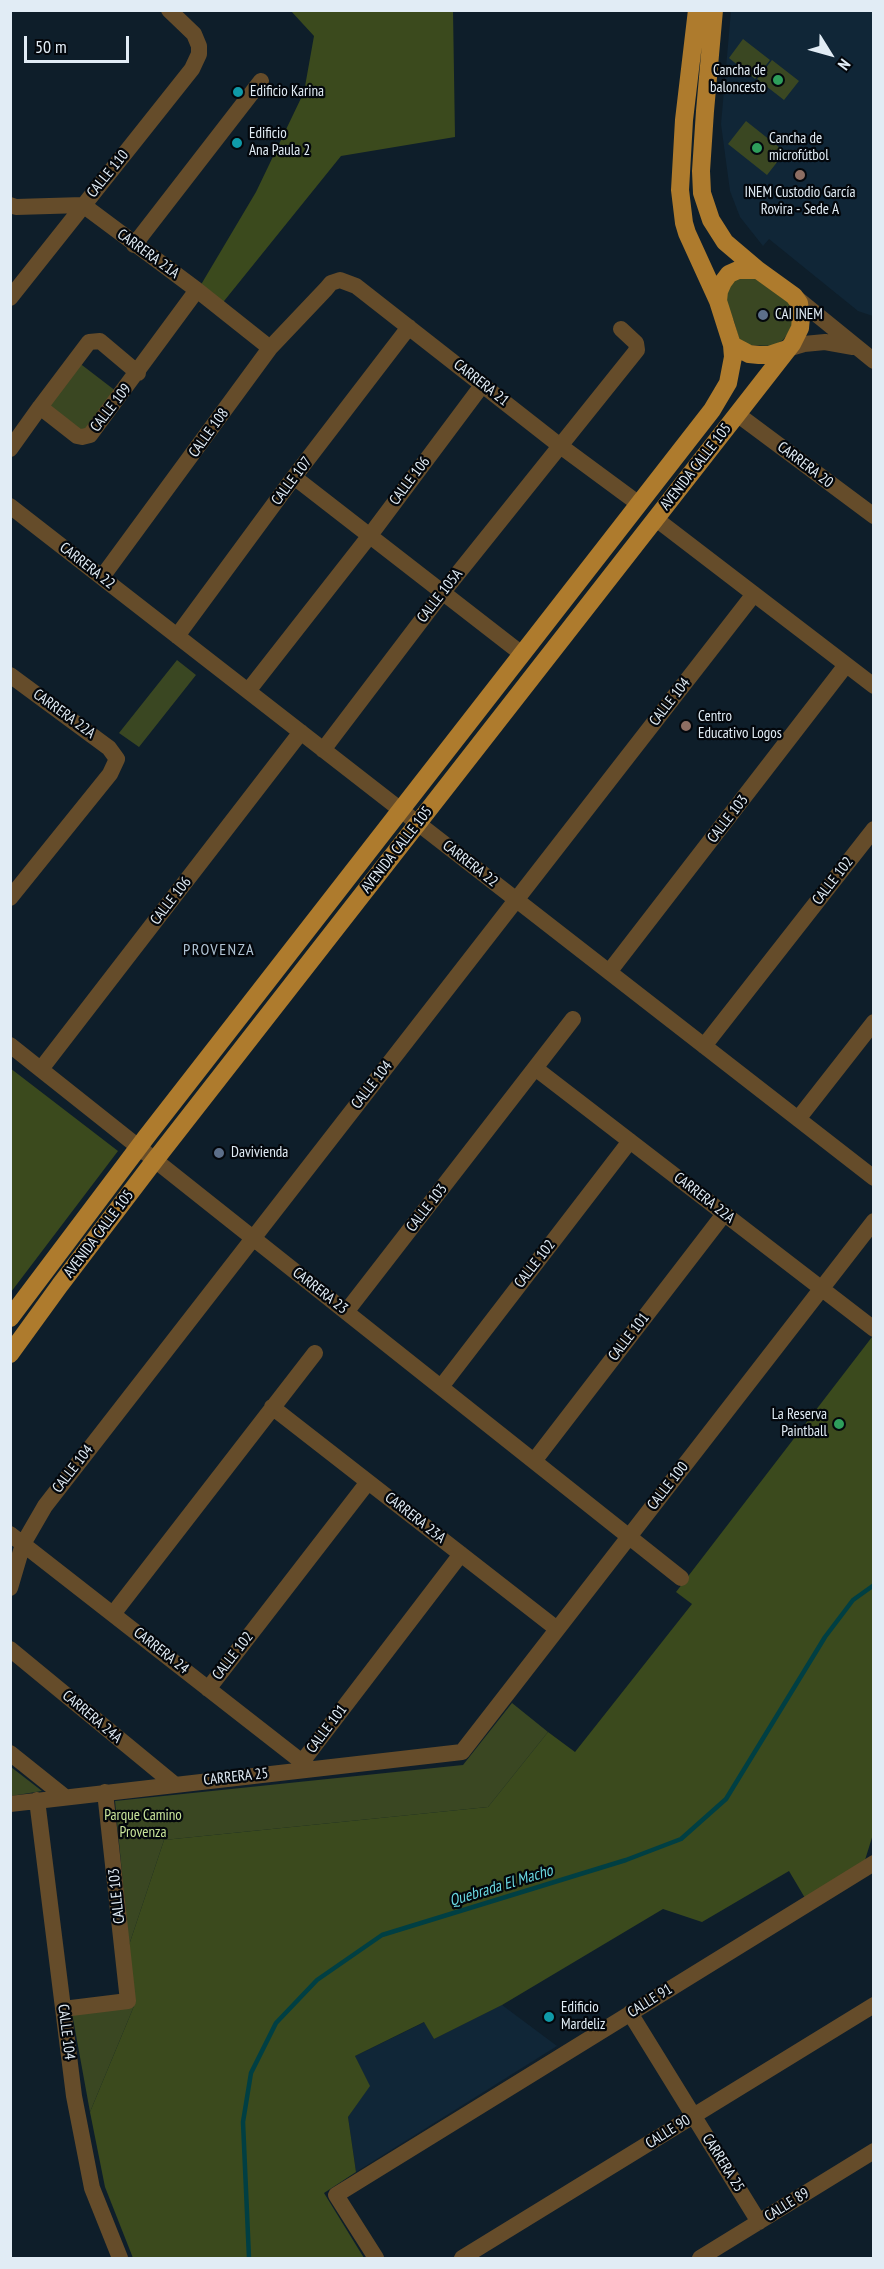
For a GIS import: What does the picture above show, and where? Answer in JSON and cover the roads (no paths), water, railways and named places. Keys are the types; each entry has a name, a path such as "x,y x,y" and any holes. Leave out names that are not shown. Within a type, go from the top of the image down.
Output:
{"main road":[{"path":"697,10 683,132 680,190 687,233 718,301 732,345 749,354 778,353 787,349 796,337 801,317 799,303 794,296 725,242 711,220 702,193 704,120 714,10"},
{"path":"718,301 719,291 729,274 738,270 758,270"},
{"name":"AVENIDA CALLE 105","path":"12,1311 722,396 732,368 732,345"},
{"name":"AVENIDA CALLE 105","path":"10,1354 156,1160 787,349"}],"street":[{"name":"CALLE 110","path":"10,298 192,69 199,54 199,46 194,34 169,10"},
{"path":"134,245 261,81"},
{"path":"10,205 16,207 83,205"},
{"name":"CARRERA 21A","path":"83,205 270,348"},
{"name":"CARRERA 21","path":"321,294 331,284 340,280 356,286 559,445 639,504"},
{"name":"CALLE 109","path":"40,407 76,436 90,435 138,373 197,290"},
{"name":"CALLE 108","path":"102,577 270,348 321,294"},
{"path":"794,296 873,361"},
{"name":"CALLE 107","path":"177,636 294,477 409,327"},
{"name":"CALLE 105A","path":"323,750 443,592 637,350 636,344 621,328"},
{"path":"10,449 89,342 100,341 138,373"},
{"path":"787,349 804,344 825,342 857,348"},
{"name":"CALLE 106","path":"248,691 371,534 483,384"},
{"name":"CARRERA 20","path":"737,414 873,516"},
{"path":"294,477 371,534 522,654"},
{"name":"CARRERA 22","path":"10,506 873,1178"},
{"path":"656,519 873,686"},
{"name":"CALLE 104","path":"10,1588 17,1539 754,594"},
{"name":"CALLE 103","path":"609,972 846,665"},
{"name":"CARRERA 22A","path":"10,898 110,774 117,759 109,748 13,681"},
{"name":"CALLE 106","path":"41,1070 301,732"},
{"name":"CALLE 102","path":"704,1046 873,829"},
{"name":"CALLE 103","path":"346,1312 573,1019"},
{"path":"798,1119 873,1022"},
{"name":"CARRERA 23","path":"10,1045 681,1578"},
{"name":"CARRERA 22A","path":"535,1068 873,1329"},
{"name":"CALLE 102","path":"441,1387 630,1141"},
{"name":"CALLE 101","path":"534,1461 724,1214"},
{"name":"CALLE 100","path":"462,1752 873,1221"},
{"path":"113,1614 315,1353"},
{"name":"CARRERA 23A","path":"273,1407 557,1629"},
{"name":"CALLE 102","path":"208,1689 368,1482"},
{"name":"CARRERA 24","path":"17,1539 307,1765"},
{"name":"CALLE 101","path":"307,1765 461,1554"},
{"name":"CARRERA 24A","path":"10,1649 174,1784"},
{"name":"CARRERA 25","path":"10,1804 307,1765 462,1752"},
{"path":"10,1753 65,1797"},
{"name":"CALLE 103","path":"63,2009 128,2001 105,1792"},
{"name":"CALLE 104","path":"37,1800 74,2096 88,2170 99,2207 120,2259"},
{"name":"CALLE 91","path":"376,2259 336,2195 873,1863"},
{"name":"CALLE 90","path":"462,2259 873,2005"},
{"name":"CARRERA 25","path":"630,2013 759,2222"},
{"name":"CALLE 89","path":"700,2259 873,2151"}],"waterway":[{"name":"Quebrada El Macho","path":"249,2258 243,2122 251,2073 276,2023 317,1980 382,1935 626,1860 681,1839 726,1799 825,1637 853,1600 874,1585"}],"place":[{"name":"Cancha de baloncesto","path":"778,80"},
{"name":"Edificio Karina","path":"238,92"},
{"name":"Edificio Ana Paula 2","path":"237,143"},
{"name":"Cancha de microfútbol","path":"757,148"},
{"name":"INEM Custodio García Rovira - Sede A","path":"800,175"},
{"name":"CAI INEM","path":"763,315"},
{"name":"Centro Educativo Logos","path":"686,726"},
{"name":"Davivienda","path":"219,1153"},
{"name":"La Reserva Paintball","path":"839,1424"},
{"name":"Edificio Mardeliz","path":"549,2017"}],"district":[{"name":"PROVENZA","path":"219,950"}],"park label":[{"name":"Parque Camino Provenza","path":"143,1824"}]}
